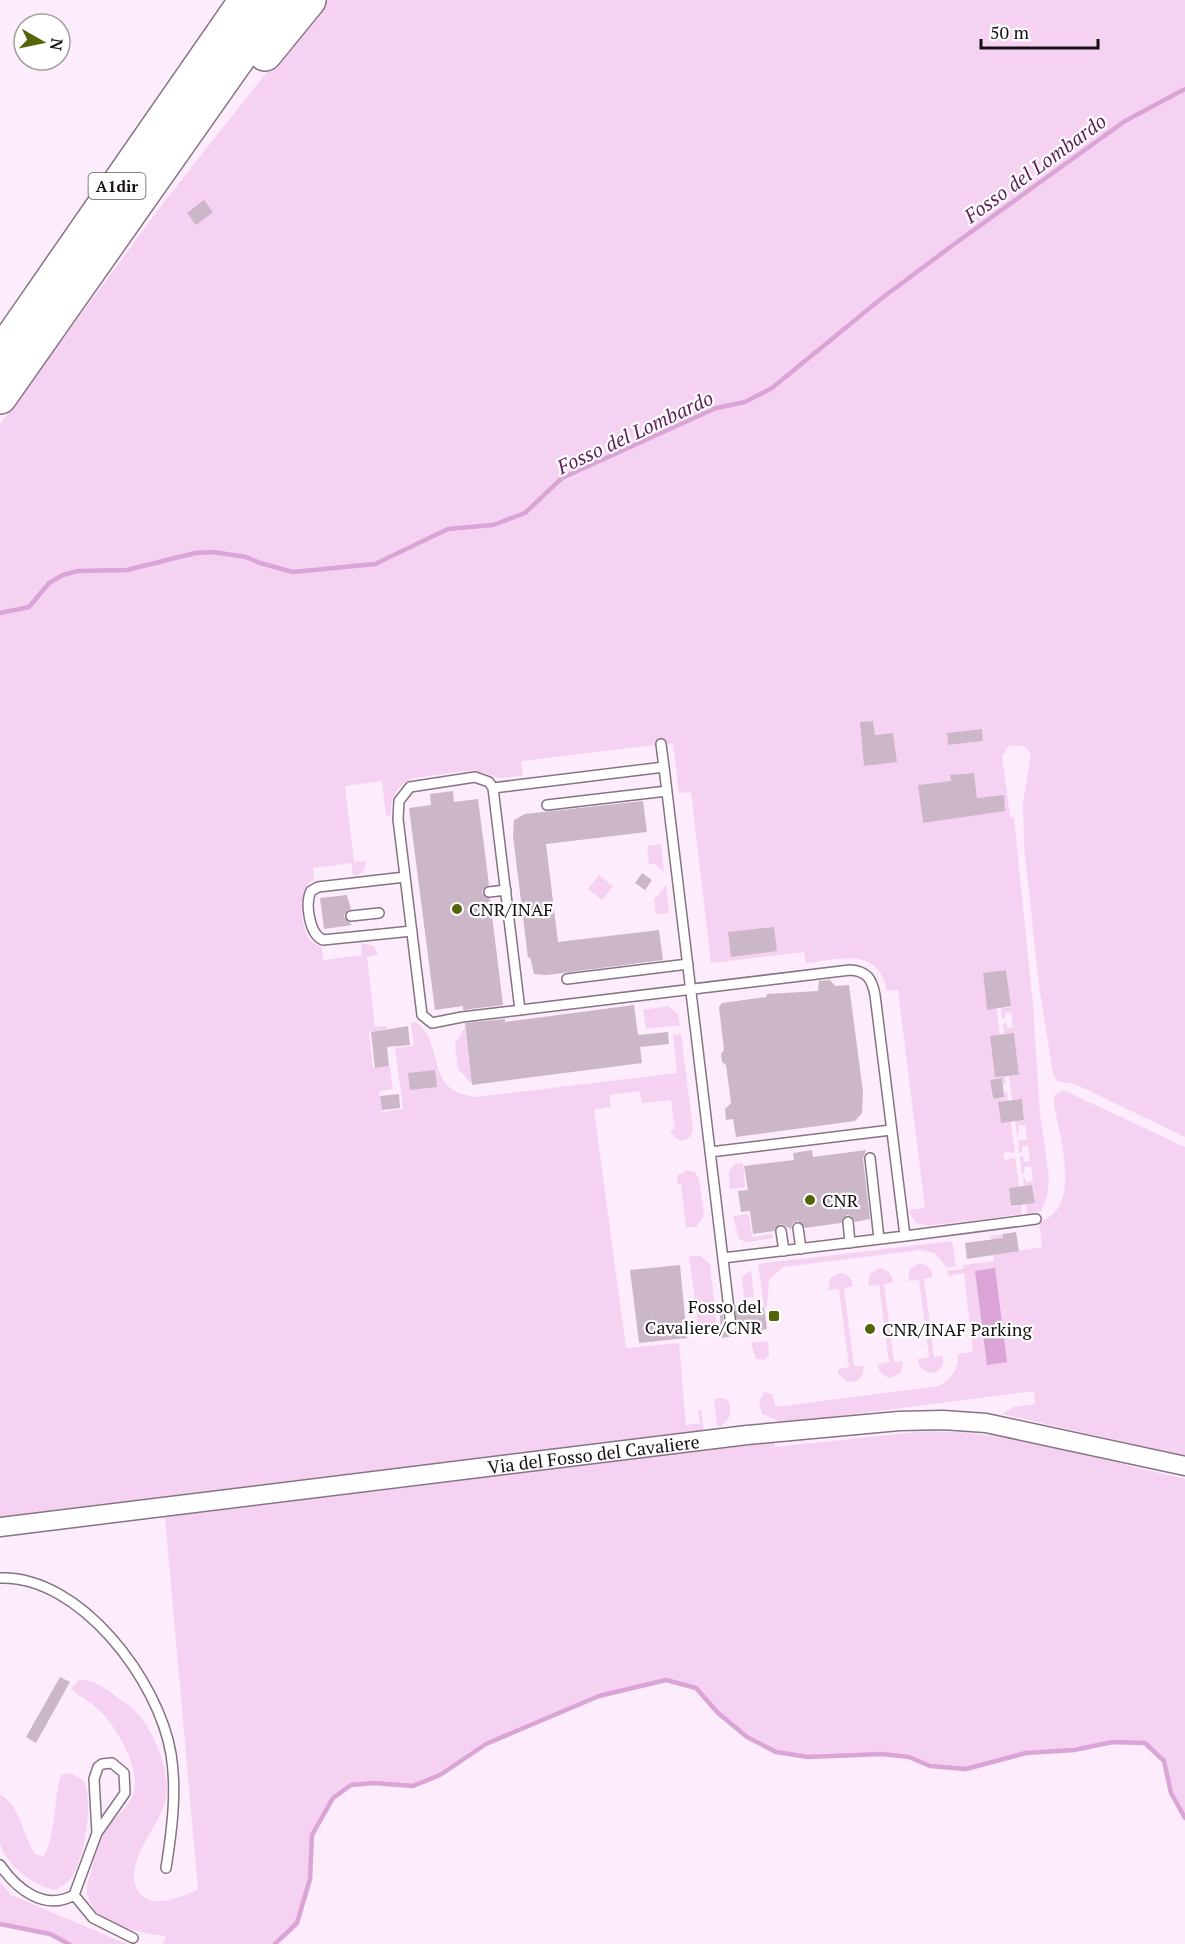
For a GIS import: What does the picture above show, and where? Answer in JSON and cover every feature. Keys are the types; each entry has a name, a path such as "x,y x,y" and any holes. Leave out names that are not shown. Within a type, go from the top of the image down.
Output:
{"highway":[{"name":"A1dir","path":"0,397 279,0"},
{"path":"62,309 309,0"},
{"name":"A1dir","path":"0,355 242,6"}],"street":[{"name":"Via del Fosso del Cavaliere","path":"0,1527 747,1435 917,1420 967,1421 1006,1427 1185,1466"}],"lane":[{"path":"661,744 731,1326"},
{"path":"493,788 664,767"},
{"path":"520,1010 493,788 489,782 475,777 410,787 399,801 397,809 422,1015 425,1020 438,1023 462,1017 520,1010 691,989 850,970 866,974 872,982 875,995 905,1236"},
{"path":"547,805 667,790"},
{"path":"405,877 318,887 311,891 309,900 313,932 322,940 412,931"},
{"path":"489,892 506,890"},
{"path":"351,916 379,913"},
{"path":"567,979 688,964"},
{"path":"710,1152 891,1130"},
{"path":"870,1158 879,1239"},
{"path":"723,1258 1036,1219"},
{"path":"848,1222 850,1243"},
{"path":"798,1228 801,1249"},
{"path":"781,1231 784,1251"},
{"path":"0,1578 34,1582 67,1600 108,1636 142,1680 158,1711 171,1752 173,1805 166,1868"},
{"path":"74,1895 98,1833 120,1803 126,1789 123,1770 112,1763 102,1764 95,1773 98,1833"},
{"path":"0,1865 16,1885 37,1898 56,1901 74,1895"},
{"path":"74,1895 93,1918 133,1938"}],"shaded area":[{"path":"324,0 1185,0 1185,1137 1075,1084 1057,1081 1053,1073 1039,986 1024,846 1023,803 1031,753 1024,746 1010,745 1002,756 1010,816 1014,818 1033,1005 1040,1113 1049,1177 1047,1197 1041,1211 1027,1214 1025,1198 1035,1202 1033,1187 1026,1188 1025,1195 1023,1177 1026,1182 1033,1181 1031,1166 1024,1167 1025,1173 1022,1174 1020,1157 1023,1156 1024,1162 1030,1161 1028,1146 1022,1146 1022,1152 1019,1153 1018,1140 1027,1140 1025,1125 1018,1126 1019,1134 1017,1135 1014,1112 1018,1117 1024,1116 1022,1099 1013,1107 1008,1069 1011,1068 1013,1076 1019,1075 1014,1033 1007,1034 1008,1043 1006,1043 1003,1024 1006,1023 1007,1028 1013,1027 1011,1012 1005,1013 1005,1018 1002,1019 999,993 1002,992 1004,1008 1011,1007 1006,970 983,973 987,1009 995,993 1001,1045 990,1036 992,1051 1003,1062 1006,1084 1003,1085 1001,1078 990,1080 992,1099 1004,1097 1004,1092 1007,1092 1009,1106 999,1108 1001,1123 1007,1122 1009,1111 1015,1153 1005,1152 1003,1158 1006,1160 1015,1157 1020,1195 1017,1195 1015,1187 1009,1188 1011,1207 1018,1207 1017,1199 1020,1199 1022,1214 928,1226 916,1223 908,1210 925,1208 898,990 887,991 875,967 866,961 856,959 844,958 806,963 804,952 711,963 691,792 679,793 673,743 521,761 523,776 499,778 474,770 414,778 403,784 396,792 393,797 391,815 386,816 382,781 345,786 354,862 366,861 365,867 361,873 356,875 353,875 351,863 313,868 314,880 304,890 302,917 310,940 322,948 323,960 362,955 361,943 374,946 378,955 367,957 375,1027 386,1026 387,1029 369,1032 373,1068 390,1066 393,1089 379,1091 382,1112 403,1109 395,1048 414,1046 411,1023 416,1022 425,1032 442,1078 449,1087 460,1093 477,1097 677,1073 673,1035 681,1034 693,1129 690,1137 682,1141 674,1137 670,1130 675,1129 671,1100 642,1103 640,1091 609,1095 611,1107 594,1110 626,1348 679,1343 686,1425 700,1423 698,1410 701,1409 704,1433 0,1518 0,424 164,202","holes":["873,721 875,735 893,733 896,762 860,722","982,729 983,741 948,745 947,733","974,773 979,814 955,817 950,776","939,782 944,820 923,823 919,785"]},
{"path":"661,844 664,872 654,864 649,864 647,846"},
{"path":"599,875 613,886 602,900 588,889"},
{"path":"666,885 669,913 656,914 654,898"},
{"path":"668,1006 678,1014 680,1025 646,1029 643,1010"},
{"path":"465,1027 472,1084 458,1069 455,1044"},
{"path":"1063,1090 1185,1147 1185,1456 1002,1414 1014,1407 1035,1404 1034,1391 778,1424 778,1421 762,1414 759,1401 764,1392 772,1394 776,1407 939,1386 951,1377 957,1365 958,1354 973,1352 964,1273 948,1276 947,1271 963,1269 963,1265 994,1261 991,1236 1003,1234 1006,1253 1042,1247 1039,1222 1053,1215 1061,1203 1065,1188 1063,1153 1054,1105 1054,1096"},
{"path":"743,1163 745,1187 730,1189 729,1171 735,1164"},
{"path":"687,1170 695,1172 699,1178 704,1216 696,1227 686,1227 681,1184 677,1184 678,1175"},
{"path":"749,1214 752,1237 772,1234 773,1238 747,1242 739,1239 733,1216"},
{"path":"952,1241 956,1266 947,1268 935,1253 920,1250 783,1267 769,1280 767,1307 764,1307 758,1264"},
{"path":"689,1256 701,1256 710,1264 717,1329 699,1331"},
{"path":"920,1263 929,1268 933,1277 924,1279 934,1357 943,1356 943,1364 938,1371 931,1373 922,1369 918,1359 929,1357 919,1280 908,1281 910,1269"},
{"path":"880,1268 889,1273 893,1282 884,1284 894,1362 903,1361 901,1373 890,1378 881,1373 878,1367 878,1364 889,1362 879,1285 868,1286 870,1274"},
{"path":"995,1268 1007,1362 987,1365 975,1271"},
{"path":"751,1270 754,1297 744,1298 742,1277"},
{"path":"840,1273 849,1277 853,1286 844,1288 854,1366 863,1366 862,1376 851,1382 847,1382 838,1373 838,1369 849,1367 839,1289 828,1290 830,1278"},
{"path":"768,1341 769,1356 764,1360 756,1359 751,1343"},
{"path":"724,1398 730,1404 730,1416 721,1427 717,1425 714,1399"},
{"path":"926,1431 959,1432 1024,1441 1185,1479 1185,1818 1171,1793 1164,1761 1145,1743 1113,1742 1074,1750 1026,1753 966,1769 930,1766 909,1757 882,1754 808,1757 776,1752 747,1737 718,1713 696,1688 666,1680 599,1696 486,1744 440,1775 413,1786 374,1783 351,1785 333,1798 312,1835 310,1879 297,1923 275,1944 163,1944 166,1936 118,1925 107,1920 90,1903 87,1886 98,1847 108,1827 129,1803 135,1785 132,1764 111,1724 97,1708 71,1689 79,1680 99,1685 136,1712 151,1734 162,1760 167,1786 166,1798 163,1809 138,1857 135,1881 139,1892 151,1901 159,1901 198,1890 165,1517 774,1442 775,1447"},
{"path":"71,1773 83,1780 88,1801 88,1815 84,1845 76,1870 70,1880 56,1890 30,1879 7,1859 0,1843 0,1795 12,1805 36,1855 44,1856 51,1836 61,1775"},
{"path":"0,1882 11,1895 127,1944 69,1944 50,1934 0,1924"}],"building":[{"path":"204,200 213,212 196,225 187,213"},
{"path":"873,721 875,735 893,733 897,762 864,766 860,722"},
{"path":"982,729 983,741 948,745 947,733"},
{"path":"974,773 977,798 1004,795 1005,811 923,823 918,785 951,781 950,775"},
{"name":"CNR/INAF","path":"453,791 454,802 478,799 489,885 483,889 482,893 490,899 503,1005 463,1010 463,1006 435,1010 409,808 431,805 430,794"},
{"path":"643,801 647,832 546,844 558,942 659,930 663,960 547,975 534,974 530,957 528,958 513,836 514,820 525,814"},
{"path":"642,873 652,880 645,890 635,883"},
{"path":"347,895 351,909 345,913 344,917 352,925 324,929 320,898"},
{"path":"774,927 777,951 731,957 728,932"},
{"path":"1006,970 1011,1006 987,1010 983,973"},
{"path":"830,980 835,986 849,985 863,1092 862,1113 855,1121 736,1137 733,1119 726,1120 725,1109 731,1103 726,1065 722,1062 721,1054 724,1050 719,1007 722,1003 766,997 767,994 818,991 819,981"},
{"path":"634,1005 638,1035 668,1032 669,1044 640,1047 642,1063 472,1085 465,1023 505,1019 505,1022"},
{"path":"408,1026 410,1045 387,1047 389,1066 375,1068 371,1032"},
{"path":"1014,1033 1019,1075 995,1077 990,1036"},
{"path":"435,1070 437,1087 410,1090 408,1073"},
{"path":"1002,1078 1004,1097 993,1099 990,1080"},
{"path":"399,1094 400,1108 382,1110 380,1096"},
{"path":"1022,1099 1024,1120 1001,1123 998,1102"},
{"name":"CNR","path":"812,1150 813,1157 866,1150 863,1159 870,1219 855,1222 851,1216 847,1215 841,1223 805,1228 798,1221 793,1223 791,1229 781,1224 774,1231 753,1234 750,1211 741,1212 738,1191 748,1190 744,1166 794,1160 793,1153"},
{"path":"1032,1185 1035,1203 1011,1206 1009,1188"},
{"path":"1016,1232 1019,1251 967,1259 965,1243 1003,1238 1003,1234"},
{"path":"680,1265 687,1338 639,1343 630,1270"},
{"path":"735,1306 743,1306 744,1310 764,1307 767,1329 722,1338 719,1308 722,1308 725,1330 731,1333 737,1328"},
{"path":"60,1677 70,1682 36,1743 26,1737"}],"waterway":[{"name":"Fosso del Lombardo","path":"0,613 29,607 49,583 63,575 78,571 127,570 195,553 213,552 246,557 293,572 375,564 448,529 493,525 525,513 562,478 716,408 745,402 772,388 882,298 953,245 1125,121 1185,89"},
{"path":"275,1944 297,1923 310,1879 312,1835 333,1798 351,1785 374,1783 413,1786 440,1775 486,1744 599,1696 666,1680 696,1688 718,1713 747,1737 776,1752 808,1757 882,1754 909,1757 930,1766 966,1769 1026,1753 1074,1750 1113,1742 1145,1743 1164,1761 1171,1793 1185,1818"},
{"path":"0,1924 50,1934 69,1944"}],"place":[{"name":"CNR/INAF","path":"457,909"},
{"name":"CNR","path":"810,1200"},
{"name":"Fosso del Cavaliere/CNR","path":"774,1316"},
{"name":"CNR/INAF Parking","path":"870,1329"}]}
